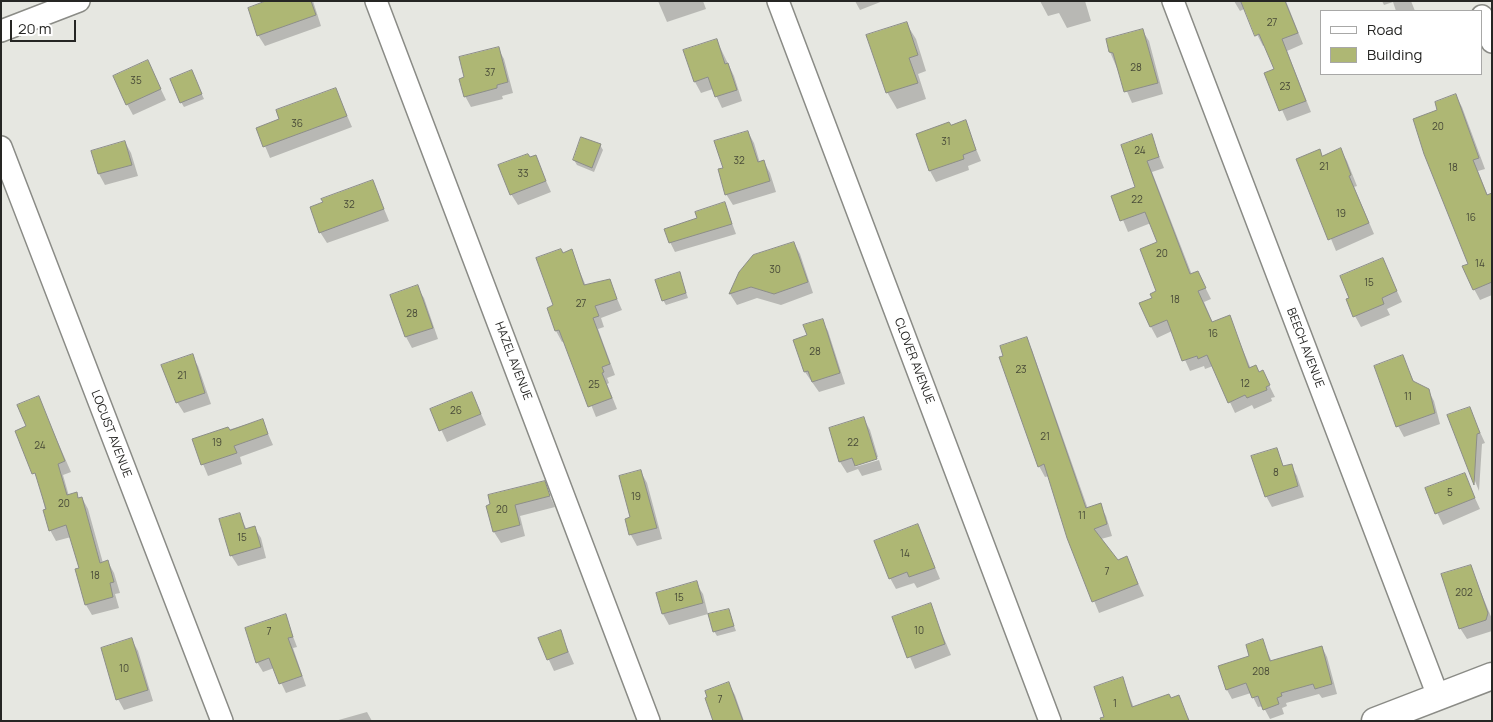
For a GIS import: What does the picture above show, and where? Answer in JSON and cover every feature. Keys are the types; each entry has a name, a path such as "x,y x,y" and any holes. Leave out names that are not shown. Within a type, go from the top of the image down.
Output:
{"street":[{"path":"1,31 79,1"},
{"name":"HAZEL AVENUE","path":"376,1 649,721"},
{"name":"CLOVER AVENUE","path":"778,1 1050,721"},
{"name":"BEECH AVENUE","path":"1173,1 1438,696"},
{"path":"1483,19 1492,42"},
{"name":"LOCUST AVENUE","path":"1,147 222,721"},
{"path":"1375,721 1492,676"}],"building":[{"path":"266,1 311,1 316,15 257,36 248,8"},
{"path":"1241,1 1285,1 1298,33 1282,39 1306,101 1279,111 1264,73 1274,69 1259,34 1255,36"},
{"path":"907,22 918,55 909,58 918,83 886,93 866,35"},
{"path":"1143,29 1158,83 1124,92 1113,53 1109,52 1106,39"},
{"path":"717,39 725,64 728,63 737,90 715,97 708,77 694,82 683,50"},
{"path":"499,47 508,82 497,85 497,88 464,97 459,79 464,77 459,57"},
{"path":"148,60 161,89 126,105 113,76"},
{"path":"192,70 202,94 180,103 170,79"},
{"path":"336,88 347,116 263,147 256,128 279,119 276,110"},
{"path":"1456,94 1479,158 1473,160 1487,195 1492,193 1492,282 1473,290 1462,266 1468,264 1424,154 1413,119 1437,110 1435,102"},
{"path":"966,120 976,150 963,155 964,159 929,171 916,134 949,122 951,125"},
{"path":"748,131 758,162 764,160 770,181 725,195 718,169 723,168 714,141"},
{"path":"1152,134 1159,157 1147,161 1190,274 1198,271 1206,288 1198,291 1212,322 1230,315 1249,368 1256,365 1259,372 1263,370 1270,385 1266,387 1267,390 1247,398 1245,395 1228,403 1207,355 1198,359 1197,356 1182,361 1167,320 1150,327 1139,303 1152,298 1150,294 1156,291 1140,249 1157,242 1145,212 1120,221 1111,196 1135,187 1121,145"},
{"path":"581,137 601,144 592,168 573,160"},
{"path":"125,141 132,165 98,174 91,151"},
{"path":"1341,148 1351,175 1349,176 1369,223 1328,240 1296,159 1320,149 1322,156"},
{"path":"528,154 530,157 536,155 546,181 510,195 498,165"},
{"path":"373,180 384,209 319,233 310,207 323,202 321,199"},
{"path":"725,202 732,224 669,243 664,229 697,218 695,212"},
{"path":"794,242 808,282 774,294 751,287 729,294 739,272 753,255"},
{"path":"561,249 563,253 572,249 584,285 610,279 617,299 595,306 599,316 593,318 610,364 602,367 604,372 602,373 612,398 588,407 559,330 555,331 547,308 553,305 536,258"},
{"path":"1383,258 1397,291 1382,298 1384,304 1353,317 1346,299 1349,298 1340,276"},
{"path":"680,272 686,293 662,301 655,280"},
{"path":"418,285 433,328 405,337 390,295"},
{"path":"823,319 840,373 812,382 808,371 804,372 793,340 807,335 803,325"},
{"path":"1027,337 1086,508 1101,503 1107,524 1094,529 1118,560 1127,556 1138,584 1092,602 1067,538 1044,464 1038,467 999,357 1003,356 1000,346"},
{"path":"193,354 205,393 176,403 161,365"},
{"path":"1403,355 1413,381 1429,389 1435,413 1396,427 1374,366"},
{"path":"472,392 481,414 439,431 430,409"},
{"path":"39,396 65,461 58,464 67,495 77,492 78,498 82,497 100,563 108,560 114,582 110,583 113,597 85,605 75,569 79,568 66,525 49,531 43,510 46,509 35,473 32,474 15,431 26,426 17,405"},
{"path":"1470,407 1480,433 1477,434 1474,485 1447,415"},
{"path":"864,417 877,459 855,466 852,458 839,462 829,428"},
{"path":"263,419 268,434 234,446 237,453 201,465 192,439 228,427 230,430"},
{"path":"1277,448 1283,466 1292,464 1298,486 1265,497 1251,456"},
{"path":"641,470 657,528 629,535 625,519 630,517 619,476"},
{"path":"1465,473 1475,498 1435,514 1425,488"},
{"path":"545,481 550,496 515,505 520,525 493,532 486,506 490,504 488,495"},
{"path":"240,513 245,529 255,526 261,547 230,556 219,519"},
{"path":"918,524 935,568 909,577 907,572 889,579 874,541"},
{"path":"1471,565 1488,613 1486,620 1459,629 1441,574"},
{"path":"697,581 703,603 662,614 656,593"},
{"path":"931,603 945,644 907,658 892,617"},
{"path":"729,609 734,626 713,632 708,614"},
{"path":"286,614 293,637 288,638 302,676 279,684 269,658 256,663 245,628"},
{"path":"561,630 568,652 547,660 538,638"},
{"path":"132,638 148,690 116,700 101,648"},
{"path":"1263,639 1270,661 1322,646 1332,684 1315,689 1313,684 1281,693 1282,696 1277,698 1279,704 1263,710 1258,696 1252,698 1246,683 1226,690 1218,666 1249,656 1246,645"},
{"path":"1123,677 1132,707 1169,694 1171,698 1179,695 1189,721 1101,721 1100,718 1104,717 1094,687"},
{"path":"729,682 743,721 713,721 705,698 707,697 705,691"}]}
